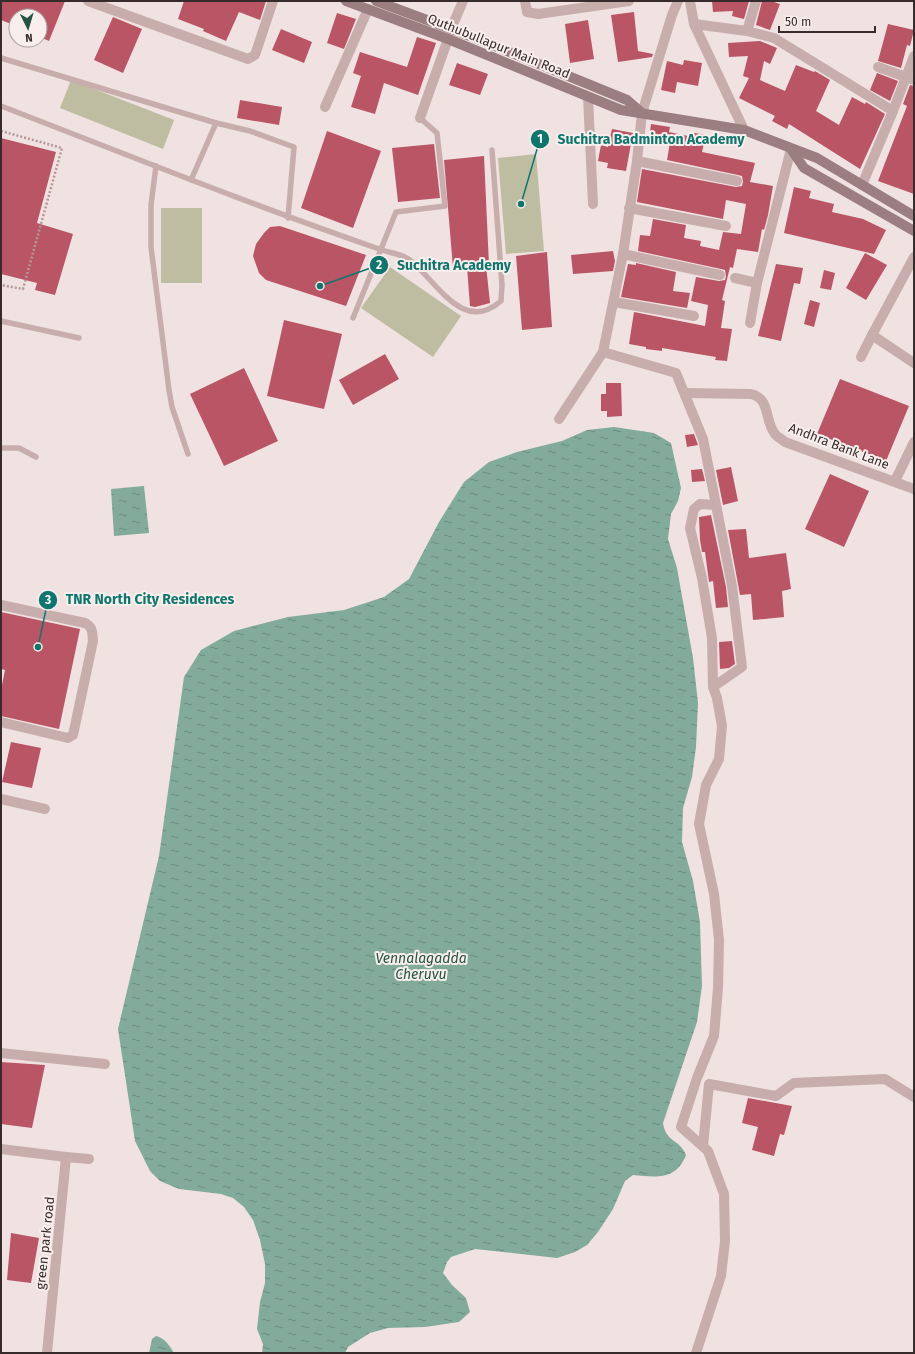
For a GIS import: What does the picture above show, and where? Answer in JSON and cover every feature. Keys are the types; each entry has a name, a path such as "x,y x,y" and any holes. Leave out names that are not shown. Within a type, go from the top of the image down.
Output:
{"main road":[{"name":"Quthubullapur Main Road","path":"346,1 449,34 627,100 642,113"},
{"name":"Quthubullapur Main Road","path":"376,1 588,97 621,110 744,130 817,158 914,216"},
{"path":"791,149 804,168 914,231"}],"street":[{"path":"88,1 248,59 255,55 274,1"},
{"path":"420,118 449,34 463,1"},
{"path":"525,1 527,12 538,14 629,1"},
{"path":"559,419 603,352 614,302 622,254 637,161 642,113 672,15 678,1"},
{"path":"690,1 694,24 744,130"},
{"path":"747,30 756,1"},
{"path":"325,107 368,9"},
{"path":"694,24 747,30 774,38 893,111"},
{"path":"862,185 893,111 910,78 914,56"},
{"path":"878,67 910,78"},
{"path":"588,97 593,204"},
{"path":"750,323 757,283 791,149"},
{"path":"637,161 737,181"},
{"path":"629,208 726,226"},
{"path":"622,254 720,275"},
{"path":"861,357 914,257"},
{"path":"735,278 757,283"},
{"path":"614,302 694,316"},
{"path":"872,335 914,363"},
{"path":"603,352 676,373 703,439 732,586 742,667 713,687"},
{"name":"Andhra Bank Lane","path":"684,393 751,394 759,396 764,401 774,433 785,442 896,481 914,489"},
{"path":"896,481 914,442"},
{"path":"696,1353 720,1276 725,1241 724,1194 708,1151 681,1127 697,1078 714,1036 718,988 719,940 714,894 699,824 706,785 718,759 722,726 717,698 713,687 712,638 702,578 690,528 694,509 700,504 716,505"},
{"path":"1,605 85,623 90,625 92,630 92,641 74,735 68,738 1,722"},
{"path":"1,799 45,809"},
{"path":"1,1053 105,1064"},
{"path":"703,1146 709,1084 776,1096 794,1083 885,1079 914,1097"},
{"path":"1,1149 89,1159"},
{"name":"green park road","path":"47,1353 66,1157"}],"lane":[{"path":"1,58 216,123 250,131 294,147 288,218"},
{"path":"1,106 288,218 409,259 461,309 478,313 491,310 501,302 502,285 492,150"},
{"path":"353,318 382,250 396,212 445,206 437,132 420,118"},
{"path":"191,180 216,123"},
{"path":"156,166 151,205 151,247 172,407 188,454"},
{"path":"1,321 79,338"},
{"path":"1,448 19,448 36,456"}],"path":[{"path":"1,131 62,148 23,289 1,285"}],"shaded area":[{"path":"71,80 174,120 163,149 60,108"},
{"path":"536,154 544,251 506,254 498,158"},
{"path":"161,208 202,208 202,283 161,283"},
{"path":"390,267 461,316 433,357 361,308"}],"water":[{"name":"Vennalagadda Cheruvu","path":"614,427 654,433 671,443 681,488 678,501 671,514 668,539 677,568 693,658 698,703 696,747 692,777 683,808 682,842 693,881 700,922 702,986 697,1022 663,1123 667,1134 680,1146 686,1155 677,1169 664,1176 633,1175 625,1181 613,1209 598,1232 587,1245 575,1252 557,1258 475,1249 451,1257 447,1262 443,1273 452,1285 466,1298 470,1312 459,1322 425,1327 388,1328 370,1333 348,1347 345,1353 262,1353 263,1344 257,1329 260,1302 265,1283 265,1264 260,1240 253,1220 244,1207 233,1198 221,1194 179,1189 160,1181 150,1171 135,1141 118,1029 159,856 184,677 201,650 234,631 288,617 344,610 384,597 409,579 439,522 464,482 489,462 517,452 562,441 587,430"},
{"path":"144,486 149,533 114,536 111,489"},
{"path":"156,1336 164,1340 174,1353 149,1353 152,1339"}],"building":[{"path":"1,1 65,1 49,41 48,8 8,8 8,23 1,20"},
{"path":"184,1 266,1 260,20 239,12 226,41 203,31 204,29 178,19"},
{"path":"712,1 749,1 744,19 732,16 733,11 713,12"},
{"path":"762,1 771,1 780,4 770,30 756,25"},
{"path":"634,12 638,51 653,54 652,57 618,62 611,15"},
{"path":"337,13 356,19 344,49 327,43"},
{"path":"113,17 142,29 123,73 94,60"},
{"path":"588,20 594,59 570,63 565,24"},
{"path":"888,24 914,30 910,46 907,45 901,68 878,61"},
{"path":"281,29 312,42 304,63 272,50"},
{"path":"417,37 436,43 418,95 384,83 375,114 351,107 361,76 353,73 360,52 407,67"},
{"path":"760,41 777,48 770,64 764,61 760,80 785,91 796,65 814,72 815,71 830,80 816,111 839,125 852,97 865,104 866,102 885,114 860,169 789,124 787,129 772,121 775,116 739,98 749,78 743,76 748,56 729,57 728,43"},
{"path":"684,60 702,63 698,86 677,82 675,93 661,90 667,61 683,65"},
{"path":"457,63 488,74 480,95 449,85"},
{"path":"877,73 898,81 890,101 870,90"},
{"path":"910,85 914,86 914,194 878,181 907,106 903,104"},
{"path":"240,100 282,107 279,125 237,118"},
{"path":"651,124 670,127 669,132 688,136 689,132 706,135 702,152 755,163 750,182 773,186 768,215 764,230 762,229 758,252 737,249 733,268 730,267 722,300 725,301 721,328 732,329 727,361 715,360 716,357 662,348 662,351 646,349 646,347 629,344 634,312 705,326 708,305 691,301 696,277 719,281 725,280 726,276 725,270 638,251 640,235 650,236 653,219 686,225 684,238 701,241 700,246 719,250 723,232 741,234 746,204 726,200 723,219 637,202 642,169 736,187 742,186 743,182 742,176 667,160 670,142 649,140"},
{"path":"612,129 633,133 626,171 607,168 608,163 598,161 601,145 608,147"},
{"path":"327,131 381,151 353,228 301,208"},
{"path":"1,138 56,152 37,223 73,234 55,295 35,290 37,283 1,274"},
{"path":"434,144 440,198 398,202 392,148"},
{"path":"484,156 489,265 486,265 490,303 475,307 470,306 467,267 453,268 444,160"},
{"path":"794,187 811,191 809,198 834,204 832,212 863,219 886,230 874,254 784,233"},
{"path":"280,226 366,255 346,306 266,280 259,273 253,256 256,244 270,227"},
{"path":"613,251 615,261 613,271 573,274 571,255"},
{"path":"547,252 552,327 522,330 516,256"},
{"path":"865,253 887,265 866,300 846,288"},
{"path":"636,263 676,272 673,291 690,293 687,308 621,297 628,264 636,265"},
{"path":"776,264 803,268 800,284 794,283 781,341 758,336"},
{"path":"824,270 835,273 831,290 820,288"},
{"path":"810,300 820,303 814,327 804,324"},
{"path":"284,320 342,334 324,409 267,396"},
{"path":"385,354 399,379 353,405 339,380"},
{"path":"244,368 278,441 224,466 190,394"},
{"path":"840,379 909,406 886,461 817,434"},
{"path":"606,383 621,383 622,416 607,417 607,411 601,411 601,394 606,394"},
{"path":"694,434 698,445 687,447 685,435"},
{"path":"731,467 738,501 723,505 716,470"},
{"path":"702,469 705,481 692,482 691,470"},
{"path":"830,474 869,491 844,547 805,529"},
{"path":"711,515 726,587 728,607 716,608 713,581 709,582 705,552 702,552 699,517"},
{"path":"746,529 749,558 786,553 791,589 782,591 784,617 753,620 751,594 740,595 728,530"},
{"path":"1,612 80,629 59,729 1,716 1,690 5,670 1,669"},
{"path":"732,641 735,664 729,668 720,669 719,642"},
{"path":"11,742 41,748 32,788 2,782"},
{"path":"1,1062 45,1065 32,1128 1,1124"},
{"path":"748,1098 792,1106 784,1135 780,1134 774,1156 752,1150 758,1127 742,1123"},
{"path":"11,1233 39,1238 31,1283 7,1280"}],"place":[{"name":"Suchitra Badminton Academy","path":"521,204"},
{"name":"Suchitra Academy","path":"320,286"},
{"name":"TNR North City Residences","path":"38,647"}]}
